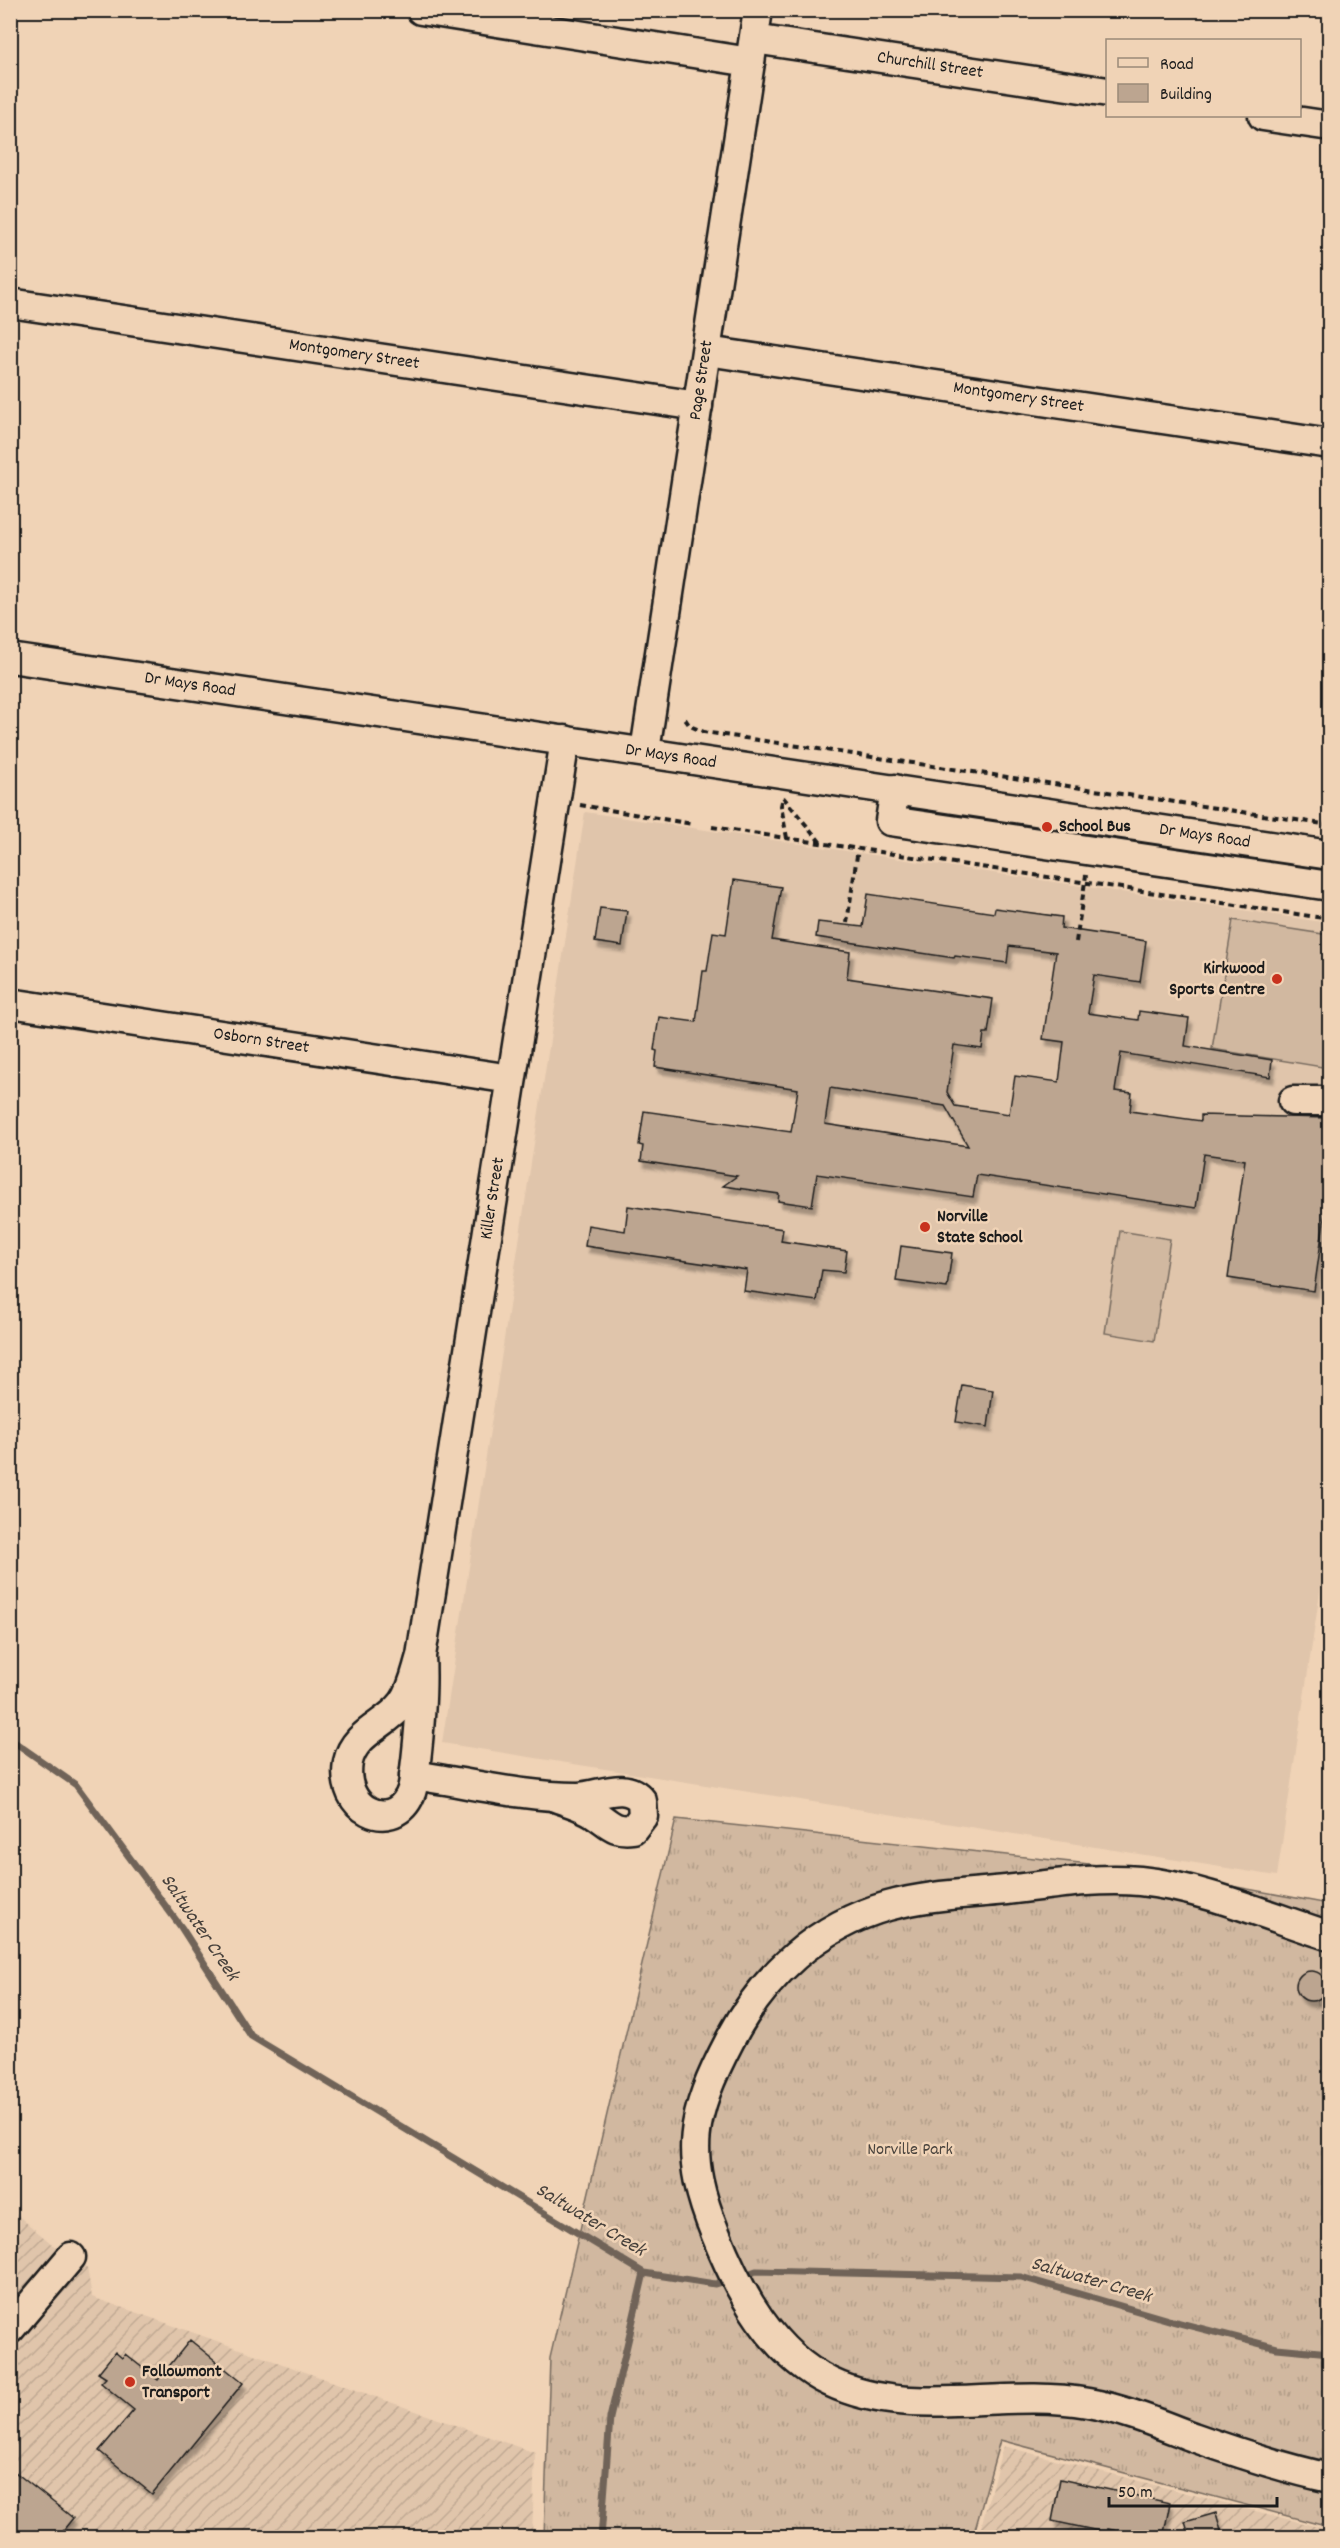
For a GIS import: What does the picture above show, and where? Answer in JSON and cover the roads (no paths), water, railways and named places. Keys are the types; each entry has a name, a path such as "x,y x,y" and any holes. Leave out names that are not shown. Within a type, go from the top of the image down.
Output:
{"street":[{"name":"Churchill Street","path":"421,10 1106,92"},
{"name":"Page Street","path":"645,751 758,10"},
{"path":"1270,117 1329,126"},
{"name":"Montgomery Street","path":"10,303 698,406"},
{"name":"Montgomery Street","path":"707,351 1329,444"},
{"name":"Dr Mays Road","path":"10,658 645,751 1329,855"},
{"name":"Killer Street","path":"421,1656 565,740"},
{"path":"895,789 890,820 1329,886"},
{"name":"Osborn Street","path":"10,1003 511,1079"},
{"path":"1293,1101 1329,1101"},
{"path":"421,1656 423,1700 413,1787 405,1803 389,1812 368,1811 354,1801 347,1781 352,1752 363,1737 402,1705 412,1688 421,1656"},
{"path":"414,1775 555,1797"},
{"path":"1329,1936 1198,1893 1140,1881 1106,1880 915,1900 887,1906 830,1930 808,1944 767,1982 740,2021 705,2088 696,2128 695,2162 705,2208 734,2276 756,2314 789,2352 830,2381 861,2393 893,2400 929,2403 1025,2397 1089,2403 1125,2412 1245,2456 1329,2478"},
{"path":"10,2329 71,2257"}],"waterway":[{"name":"Saltwater Creek","path":"10,1739 76,1785 181,1927 251,2036 644,2273 715,2284 728,2280"},
{"name":"Saltwater Creek","path":"741,2276 756,2271 1021,2277 1172,2321 1277,2348 1330,2353"},
{"path":"601,2538 610,2418 644,2273"}],"place":[{"name":"School Bus","path":"1047,827"},
{"name":"Kirkwood Sports Centre","path":"1277,979"},
{"name":"Norville State School","path":"925,1227"},
{"name":"Followmont Transport","path":"130,2382"}],"park label":[{"name":"Norville Park","path":"910,2150"}]}
